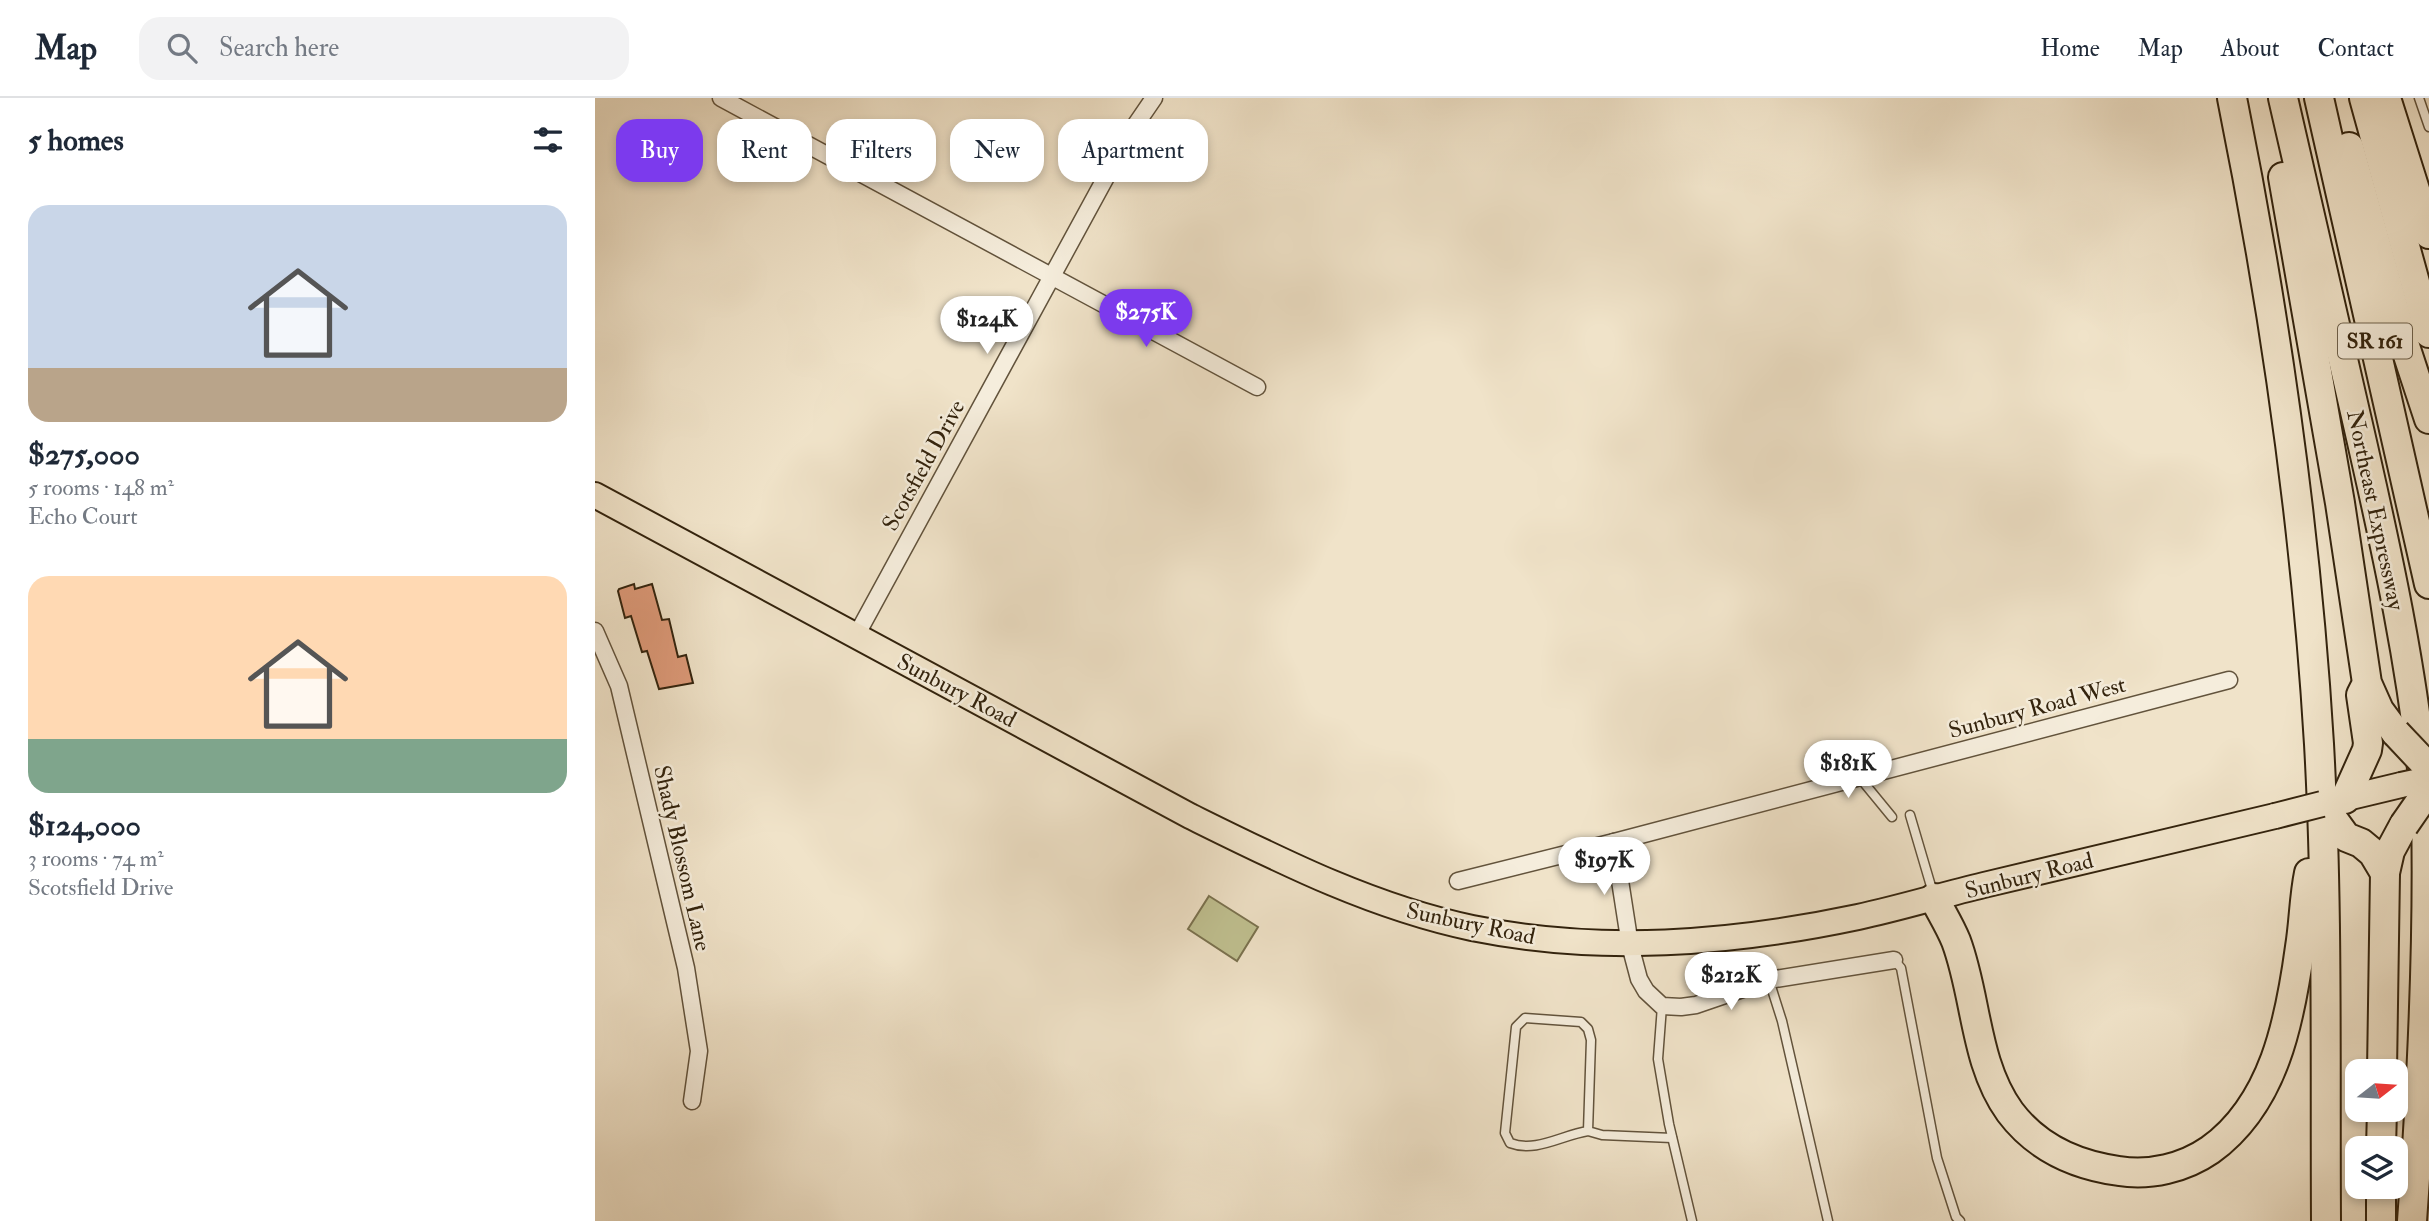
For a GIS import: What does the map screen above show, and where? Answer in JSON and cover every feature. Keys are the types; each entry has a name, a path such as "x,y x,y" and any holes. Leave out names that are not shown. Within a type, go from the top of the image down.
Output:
{"highway":[{"path":"1934,898 1956,941 1990,1074 2010,1112 2036,1140 2065,1157 2112,1170 2152,1171 2192,1160 2216,1145 2238,1126 2262,1090 2271,1072 2285,1028 2300,949 2308,876 2334,836 2290,444 2270,300 2232,98"},
{"path":"2271,98 2340,503 2367,683 2379,709 2396,733 2429,768"},
{"name":"Northeast Expressway","path":"2283,98 2392,578 2420,750 2428,862 2427,962 2412,1221"},
{"name":"Northeast Expressway","path":"2319,98 2429,584"},
{"path":"2336,98 2401,334 2429,419"},
{"path":"2364,98 2429,333"},
{"path":"2386,98 2429,234"},
{"path":"2326,1221 2333,802 2367,750 2361,695 2367,683"},
{"path":"2382,1059 2385,873 2390,851 2429,789"},
{"path":"2334,836 2368,848 2385,873"},
{"path":"2381,1199 2381,1221"}],"main road":[{"name":"Sunbury Road","path":"598,504 856,636 1190,816 1315,877 1391,905 1471,928 1549,939 1630,945 1688,943 1776,931 1859,916 2429,779"}],"street":[{"path":"721,98 1257,387"},
{"name":"Scotsfield Drive","path":"856,636 1130,133 1154,98"},
{"name":"Shady Blossom Lane","path":"595,631 619,686 686,968 699,1051 692,1101"},
{"name":"Sunbury Road West","path":"1458,881 2229,680"},
{"path":"1614,842 1630,945 1641,984 1662,1006 1681,1007 1696,1004 1769,979 1894,960"}],"lane":[{"path":"2419,98 2429,127"},
{"path":"1860,778 1892,817"},
{"path":"1910,815 1934,898"},
{"path":"1894,960 1901,968 1937,1158 1956,1217 1960,1221"},
{"path":"1769,979 1782,1021 1828,1221"},
{"path":"1662,1006 1658,1059 1672,1138 1692,1221"},
{"path":"1588,1132 1591,1040 1588,1029 1581,1022 1525,1018 1516,1027 1505,1133 1510,1143 1520,1147 1537,1146 1572,1134 1588,1132 1672,1138"}],"green space":[{"path":"1209,896 1258,927 1237,961 1188,929"}],"building":[{"path":"634,584 635,589 652,584 662,620 669,619 678,657 686,655 693,683 659,689 647,651 642,652 631,616 625,618 618,591"}]}
